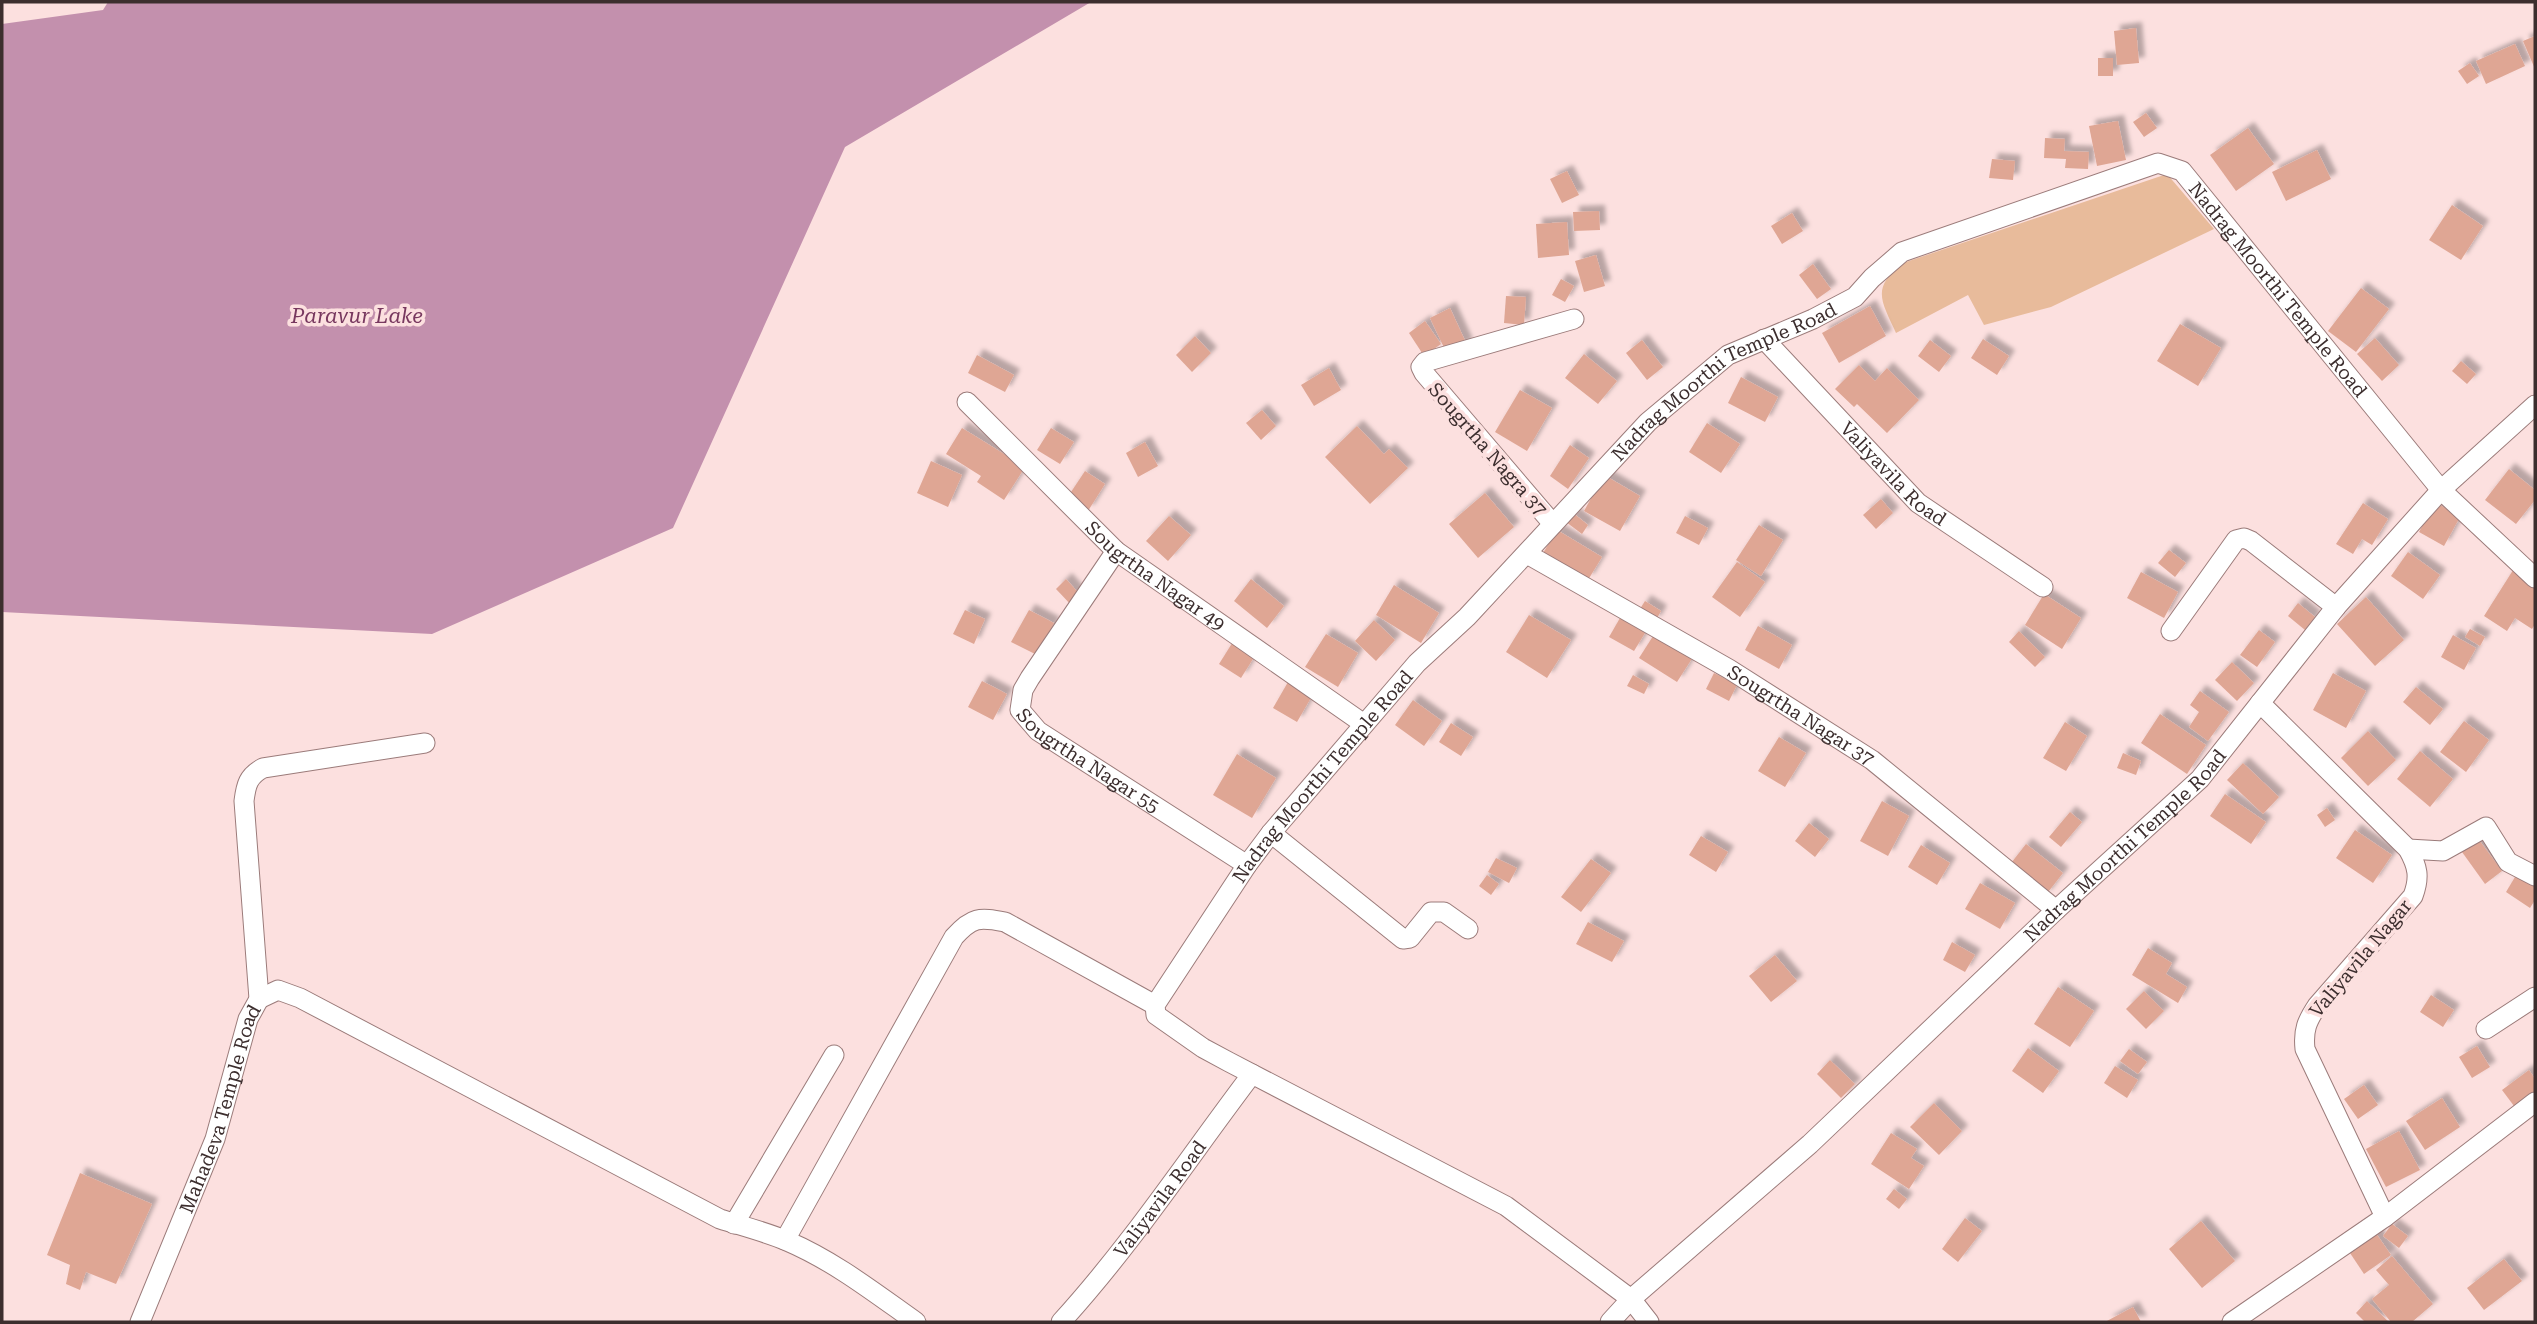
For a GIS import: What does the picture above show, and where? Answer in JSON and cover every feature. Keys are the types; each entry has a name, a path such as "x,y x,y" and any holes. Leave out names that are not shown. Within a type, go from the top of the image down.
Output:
{"street":[{"name":"Nadrag Moorthi Temple Road","path":"1155,1005 1247,865 1364,724 1418,663 1467,617 1648,422 1728,355 1855,297 1902,252 2158,163 2182,171 2441,491 2336,607 2200,779 2056,910 1810,1144 1631,1299 1610,1322"},
{"name":"Sougrtha Nagra 37","path":"1553,524 1421,367 1425,362 1574,319"},
{"name":"Valiyavila Road","path":"1764,340 1918,503 2043,587"},
{"name":"Sougrtha Nagar 49","path":"967,402 1116,551 1364,724"},
{"path":"2535,405 2441,491 2535,578"},
{"path":"2171,631 2236,540 2244,538 2252,541 2336,607"},
{"name":"Sougrtha Nagar 55","path":"1116,551 1030,678 1023,690 1020,710 1038,731 1247,865"},
{"name":"Sougrtha Nagar 37","path":"1527,554 1728,669 1872,760 2056,910"},
{"name":"Valiyavila Nagar","path":"2260,703 2408,849 2417,864 2418,880 2413,896 2317,1006 2307,1020 2303,1033 2305,1049 2385,1217"},
{"name":"Mahadeva Temple Road","path":"140,1322 215,1139 248,1019 258,999 244,801 246,784 252,774 263,768 425,743"},
{"path":"2408,849 2443,851 2486,827 2508,862 2535,876"},
{"path":"1271,833 1403,939 1410,938 1431,912 1444,912 1468,929"},
{"path":"785,1240 954,937 966,924 982,918 1005,922 1155,1005 1156,1015 1203,1048 1506,1206 1631,1299 1649,1322"},
{"path":"258,999 278,990 300,998 720,1219 785,1240 846,1272 916,1322"},
{"path":"2486,1029 2535,997"},
{"path":"734,1224 834,1055"},
{"name":"Valiyavila Road","path":"1061,1322 1144,1223 1202,1138 1252,1074"},
{"path":"2232,1322 2385,1217 2535,1102"}],"shaded area":[{"path":"2167,174 2214,229 2051,307 1984,325 1968,295 1896,333 1886,312 1882,295 1886,280 1903,263"}],"water":[{"name":"Paravur Lake","path":"108,2 1091,2 845,147 673,528 432,634 2,612 2,24 103,10"}],"building":[{"path":"2136,28 2139,63 2117,65 2114,31"},
{"path":"2535,36 2535,69 2523,41"},
{"path":"2515,44 2525,66 2486,84 2476,61"},
{"path":"2098,58 2113,58 2113,76 2098,76"},
{"path":"2470,63 2479,76 2467,84 2458,71"},
{"path":"2146,113 2157,128 2144,137 2133,122"},
{"path":"2118,121 2126,160 2097,166 2089,126"},
{"path":"2248,128 2274,164 2236,191 2210,155"},
{"path":"2045,138 2065,139 2064,151 2089,152 2088,169 2065,168 2066,159 2044,158"},
{"path":"2317,150 2331,179 2286,201 2272,172"},
{"path":"1992,159 2015,161 2013,180 1989,178"},
{"path":"1567,171 1579,195 1562,203 1550,179"},
{"path":"2452,205 2483,226 2461,260 2429,240"},
{"path":"1599,211 1600,230 1574,231 1573,212"},
{"path":"1792,213 1803,231 1782,244 1771,226"},
{"path":"1567,222 1569,255 1538,258 1536,224"},
{"path":"1596,255 1605,286 1584,292 1575,261"},
{"path":"1813,264 1831,289 1817,299 1799,275"},
{"path":"1561,279 1574,286 1565,302 1552,295"},
{"path":"2361,288 2389,309 2356,352 2328,331"},
{"path":"1506,296 1526,297 1524,325 1504,323"},
{"path":"1870,306 1886,336 1839,363 1822,333"},
{"path":"1450,308 1467,345 1447,354 1430,318"},
{"path":"1425,321 1441,344 1424,356 1409,333"},
{"path":"2180,324 2221,348 2198,386 2157,361"},
{"path":"1195,336 1211,353 1192,372 1176,355"},
{"path":"2375,338 2399,365 2382,381 2357,354"},
{"path":"1983,339 2009,356 1997,375 1971,358"},
{"path":"1642,340 1663,367 1647,380 1626,353"},
{"path":"1930,340 1951,356 1939,372 1918,356"},
{"path":"1584,354 1617,381 1598,404 1565,378"},
{"path":"977,355 1014,375 1005,392 968,373"},
{"path":"2461,361 2476,374 2467,384 2452,371"},
{"path":"1859,365 1875,381 1887,368 1919,400 1887,433 1857,404 1854,407 1835,389"},
{"path":"1329,368 1341,390 1314,406 1301,385"},
{"path":"1741,377 1778,397 1765,422 1728,403"},
{"path":"1520,390 1552,408 1527,451 1495,432"},
{"path":"1262,410 1276,426 1261,440 1246,423"},
{"path":"1707,423 1740,444 1721,473 1689,452"},
{"path":"1357,426 1384,454 1389,449 1408,468 1370,504 1325,457"},
{"path":"962,428 1025,467 1004,500 977,482 981,476 946,454"},
{"path":"1051,428 1074,442 1060,464 1037,450"},
{"path":"1145,442 1158,466 1138,477 1126,453"},
{"path":"1570,445 1589,458 1568,489 1550,476"},
{"path":"931,461 962,475 948,507 917,493"},
{"path":"2509,469 2535,490 2535,500 2516,524 2485,500"},
{"path":"1085,471 1105,484 1088,511 1067,498"},
{"path":"1604,475 1640,496 1620,531 1584,511"},
{"path":"1485,493 1514,527 1478,558 1449,524"},
{"path":"1881,499 1893,513 1876,529 1863,515"},
{"path":"2435,502 2460,517 2444,546 2419,532"},
{"path":"2363,503 2388,519 2372,545 2362,539 2353,554 2336,544"},
{"path":"1573,513 1588,525 1582,534 1566,522"},
{"path":"1169,516 1191,535 1168,561 1146,541"},
{"path":"1685,516 1708,528 1699,545 1676,533"},
{"path":"1759,525 1783,540 1761,576 1736,560"},
{"path":"1557,530 1602,557 1588,580 1543,553"},
{"path":"2169,550 2186,563 2175,577 2158,563"},
{"path":"2408,552 2440,575 2423,599 2391,576"},
{"path":"1737,562 1765,582 1740,617 1712,597"},
{"path":"2515,567 2535,581 2535,624 2532,629 2515,618 2507,631 2484,616"},
{"path":"2141,572 2178,592 2164,618 2127,598"},
{"path":"1066,579 1083,598 1073,607 1056,589"},
{"path":"1251,579 1284,606 1267,628 1234,601"},
{"path":"1394,585 1439,613 1421,643 1376,615"},
{"path":"2044,594 2081,618 2062,649 2025,625"},
{"path":"2366,597 2404,640 2375,666 2337,624"},
{"path":"1645,601 1661,611 1655,622 1638,612"},
{"path":"2298,603 2315,617 2305,630 2288,616"},
{"path":"965,610 985,619 974,644 953,634"},
{"path":"1029,610 1054,623 1037,655 1011,642"},
{"path":"1529,615 1571,640 1547,678 1506,652"},
{"path":"1620,618 1645,633 1634,651 1609,637"},
{"path":"1374,620 1395,640 1376,661 1355,641"},
{"path":"1758,626 1792,645 1779,669 1745,650"},
{"path":"2470,629 2485,637 2480,646 2465,637"},
{"path":"2259,630 2275,642 2257,667 2240,655"},
{"path":"2019,631 2045,657 2035,667 2009,642"},
{"path":"1655,633 1693,657 1677,682 1639,658"},
{"path":"1326,634 1358,653 1338,687 1305,667"},
{"path":"2453,635 2476,648 2464,670 2441,657"},
{"path":"1236,637 1258,651 1241,678 1219,664"},
{"path":"2232,662 2254,683 2237,701 2215,680"},
{"path":"1714,673 1737,685 1729,701 1706,689"},
{"path":"2333,673 2366,691 2346,728 2313,710"},
{"path":"1633,675 1649,684 1644,694 1627,686"},
{"path":"982,681 1007,694 993,720 968,707"},
{"path":"1288,682 1312,696 1297,722 1273,708"},
{"path":"2416,687 2443,709 2430,725 2403,702"},
{"path":"2200,691 2229,712 2208,741 2189,727 2199,712 2190,705"},
{"path":"1413,700 1442,721 1424,746 1395,725"},
{"path":"2160,714 2206,745 2187,774 2141,743"},
{"path":"2464,721 2489,740 2466,772 2440,752"},
{"path":"2065,722 2087,736 2066,771 2043,758"},
{"path":"1451,723 1473,737 1461,756 1439,742"},
{"path":"2368,731 2396,760 2368,786 2341,758"},
{"path":"1779,737 1806,753 1785,787 1758,771"},
{"path":"2420,751 2453,779 2430,807 2397,779"},
{"path":"2123,753 2141,761 2136,775 2117,768"},
{"path":"1237,754 1276,778 1252,818 1213,795"},
{"path":"2243,763 2279,797 2263,814 2227,780"},
{"path":"2225,794 2266,822 2251,844 2210,816"},
{"path":"1882,801 1909,816 1888,856 1860,841"},
{"path":"2327,808 2335,820 2325,827 2317,815"},
{"path":"2070,812 2082,822 2061,847 2049,837"},
{"path":"1809,823 1829,839 1815,857 1795,841"},
{"path":"2355,830 2392,855 2373,883 2336,858"},
{"path":"1701,836 1728,852 1716,872 1689,855"},
{"path":"2479,840 2502,871 2485,884 2462,852"},
{"path":"2026,844 2063,873 2045,896 2008,867"},
{"path":"1921,845 1950,863 1937,885 1908,867"},
{"path":"1496,858 1517,868 1509,883 1488,872"},
{"path":"1591,859 1611,873 1581,912 1561,897"},
{"path":"2518,872 2535,883 2535,900 2530,908 2506,892"},
{"path":"1487,875 1499,884 1491,895 1479,886"},
{"path":"1980,883 2015,903 2000,929 1965,909"},
{"path":"1588,922 1624,941 1612,962 1576,944"},
{"path":"1952,942 1975,955 1965,972 1943,960"},
{"path":"2148,948 2172,963 2166,974 2187,987 2178,1003 2132,975"},
{"path":"1775,955 1797,981 1771,1002 1749,976"},
{"path":"2058,987 2094,1011 2070,1047 2034,1024"},
{"path":"2144,991 2164,1011 2146,1029 2126,1009"},
{"path":"2431,995 2454,1010 2443,1027 2420,1012"},
{"path":"2477,1046 2490,1067 2472,1078 2459,1057"},
{"path":"2028,1048 2059,1071 2043,1093 2012,1071"},
{"path":"2129,1049 2147,1062 2138,1074 2120,1061"},
{"path":"1830,1060 1855,1084 1841,1098 1817,1074"},
{"path":"2115,1066 2138,1080 2127,1098 2104,1083"},
{"path":"2529,1070 2535,1079 2535,1097 2517,1110 2502,1090"},
{"path":"2364,1085 2378,1105 2358,1119 2344,1099"},
{"path":"2442,1098 2460,1127 2425,1150 2406,1121"},
{"path":"1934,1103 1962,1131 1939,1155 1910,1127"},
{"path":"2399,1131 2420,1170 2386,1187 2366,1149"},
{"path":"1891,1133 1917,1149 1911,1158 1924,1166 1909,1189 1871,1164"},
{"path":"80,1173 152,1204 116,1284 86,1272 80,1290 66,1284 70,1265 47,1255"},
{"path":"1894,1189 1907,1199 1899,1209 1886,1199"},
{"path":"1965,1218 1982,1231 1958,1262 1942,1249"},
{"path":"2201,1221 2235,1261 2202,1288 2169,1249"},
{"path":"2392,1224 2408,1236 2399,1248 2383,1236"},
{"path":"2375,1232 2391,1255 2364,1274 2348,1250"},
{"path":"2392,1256 2433,1304 2412,1322 2391,1322 2372,1299 2389,1285 2376,1270"},
{"path":"2504,1259 2522,1281 2484,1310 2467,1288"},
{"path":"2367,1301 2389,1322 2365,1322 2356,1313"},
{"path":"2133,1307 2141,1322 2105,1322"}]}
